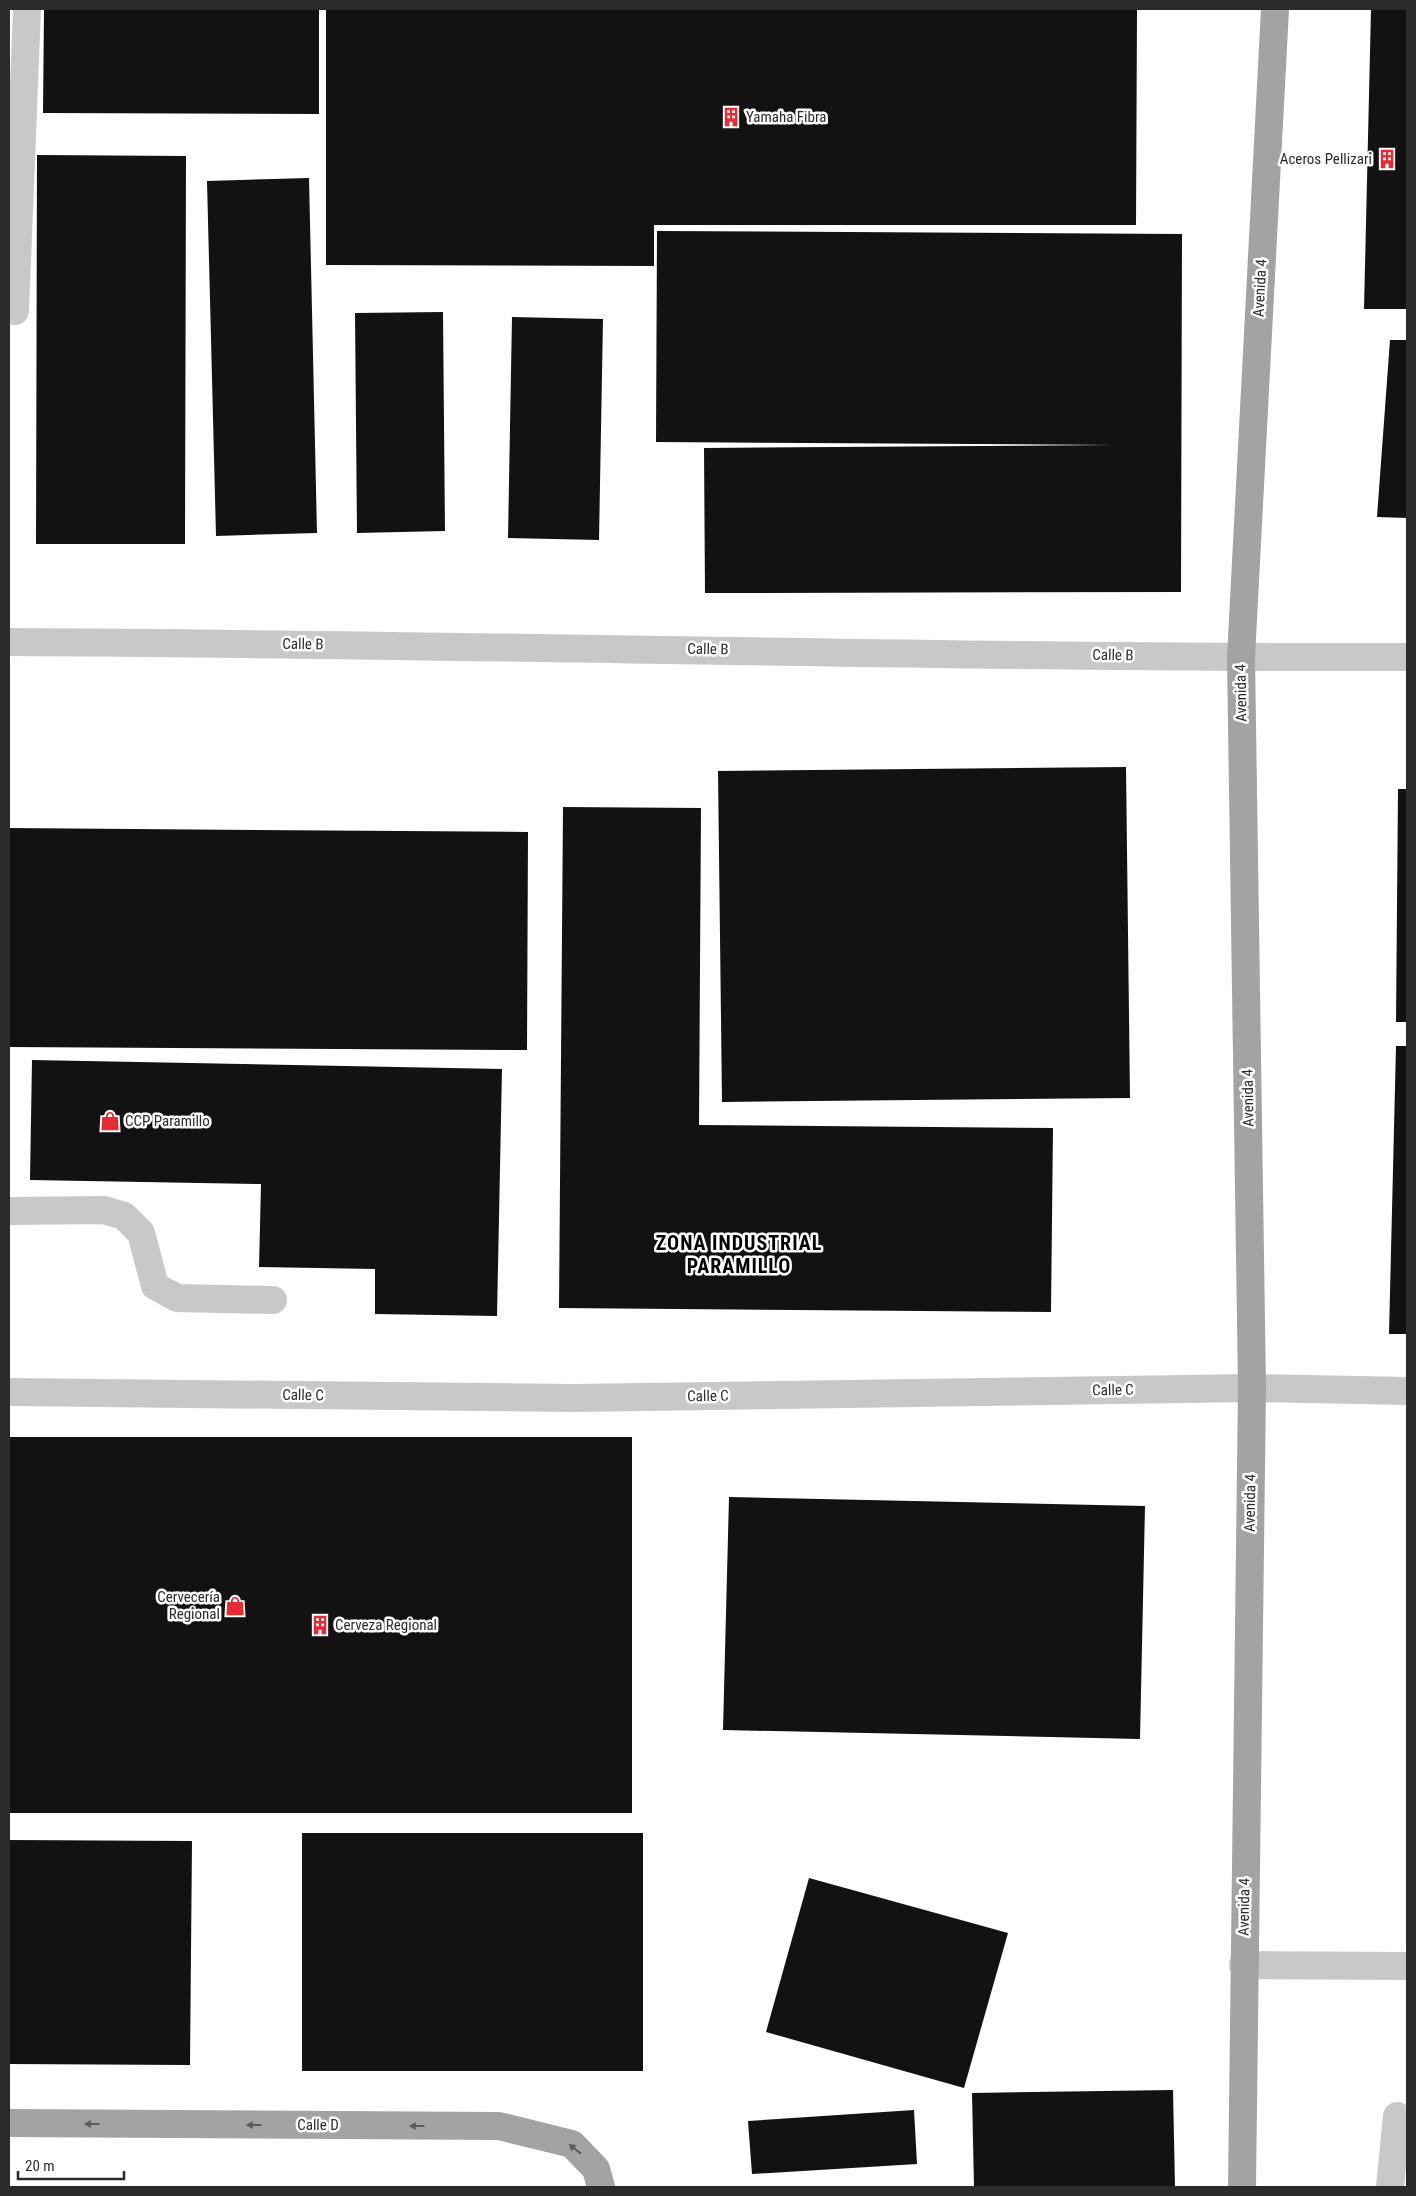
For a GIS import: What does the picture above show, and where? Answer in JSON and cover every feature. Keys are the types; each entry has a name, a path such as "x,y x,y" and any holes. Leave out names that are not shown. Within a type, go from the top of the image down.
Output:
{"main road":[{"name":"Avenida 4","path":"1242,2187 1243,1964 1252,1388 1241,657 1275,9"},
{"name":"Calle D","path":"9,2123 499,2126 572,2144 596,2169 601,2187"}],"street":[{"path":"15,311 26,9"},
{"name":"Calle B","path":"9,642 308,644 1241,657 1407,657"},
{"path":"9,1211 104,1210 124,1216 141,1233 154,1286 178,1298 273,1300"},
{"name":"Calle C","path":"9,1392 573,1398 1252,1388 1407,1391"},
{"path":"1243,1964 1407,1966"},
{"path":"1390,2187 1397,2116"}],"building":[{"path":"44,9 319,9 319,114 43,113"},
{"name":"Yamaha Fibra","path":"326,9 1137,9 1136,225 654,225 654,266 326,265"},
{"name":"Aceros Pellizari","path":"1371,9 1407,9 1407,309 1364,309"},
{"path":"37,155 186,156 185,544 36,544"},
{"path":"309,178 317,533 216,536 207,181"},
{"path":"657,231 1182,234 1181,592 705,593 704,448 1114,445 656,442"},
{"path":"443,312 445,531 357,533 355,313"},
{"path":"512,317 603,319 599,540 508,538"},
{"path":"1390,340 1407,340 1407,518 1377,517"},
{"path":"1126,767 1130,1098 722,1102 718,771"},
{"path":"1398,789 1407,789 1407,1022 1396,1022"},
{"path":"563,807 701,808 699,1125 1053,1128 1051,1312 559,1308"},
{"path":"9,828 528,832 527,1050 9,1047"},
{"path":"1396,1046 1407,1046 1407,1334 1389,1334"},
{"path":"32,1060 502,1069 497,1316 375,1314 375,1269 259,1267 261,1184 30,1180"},
{"name":"Cerveza Regional","path":"9,1437 632,1437 632,1813 9,1813"},
{"path":"729,1497 1145,1506 1140,1739 723,1730"},
{"path":"302,1833 643,1833 643,2071 302,2071"},
{"path":"9,1840 192,1841 190,2065 9,2064"},
{"path":"809,1878 1008,1933 964,2088 766,2032"},
{"path":"1173,2090 1175,2187 974,2187 972,2093"},
{"path":"914,2110 917,2164 752,2174 748,2121"}],"place":[{"name":"Yamaha Fibra","path":"731,117"},
{"name":"Aceros Pellizari","path":"1387,159"},
{"name":"CCP Paramillo","path":"110,1121"},
{"name":"Cervecería Regional","path":"235,1606"},
{"name":"Cerveza Regional","path":"320,1625"}],"district":[{"name":"ZONA INDUSTRIAL PARAMILLO","path":"739,1254"}]}
